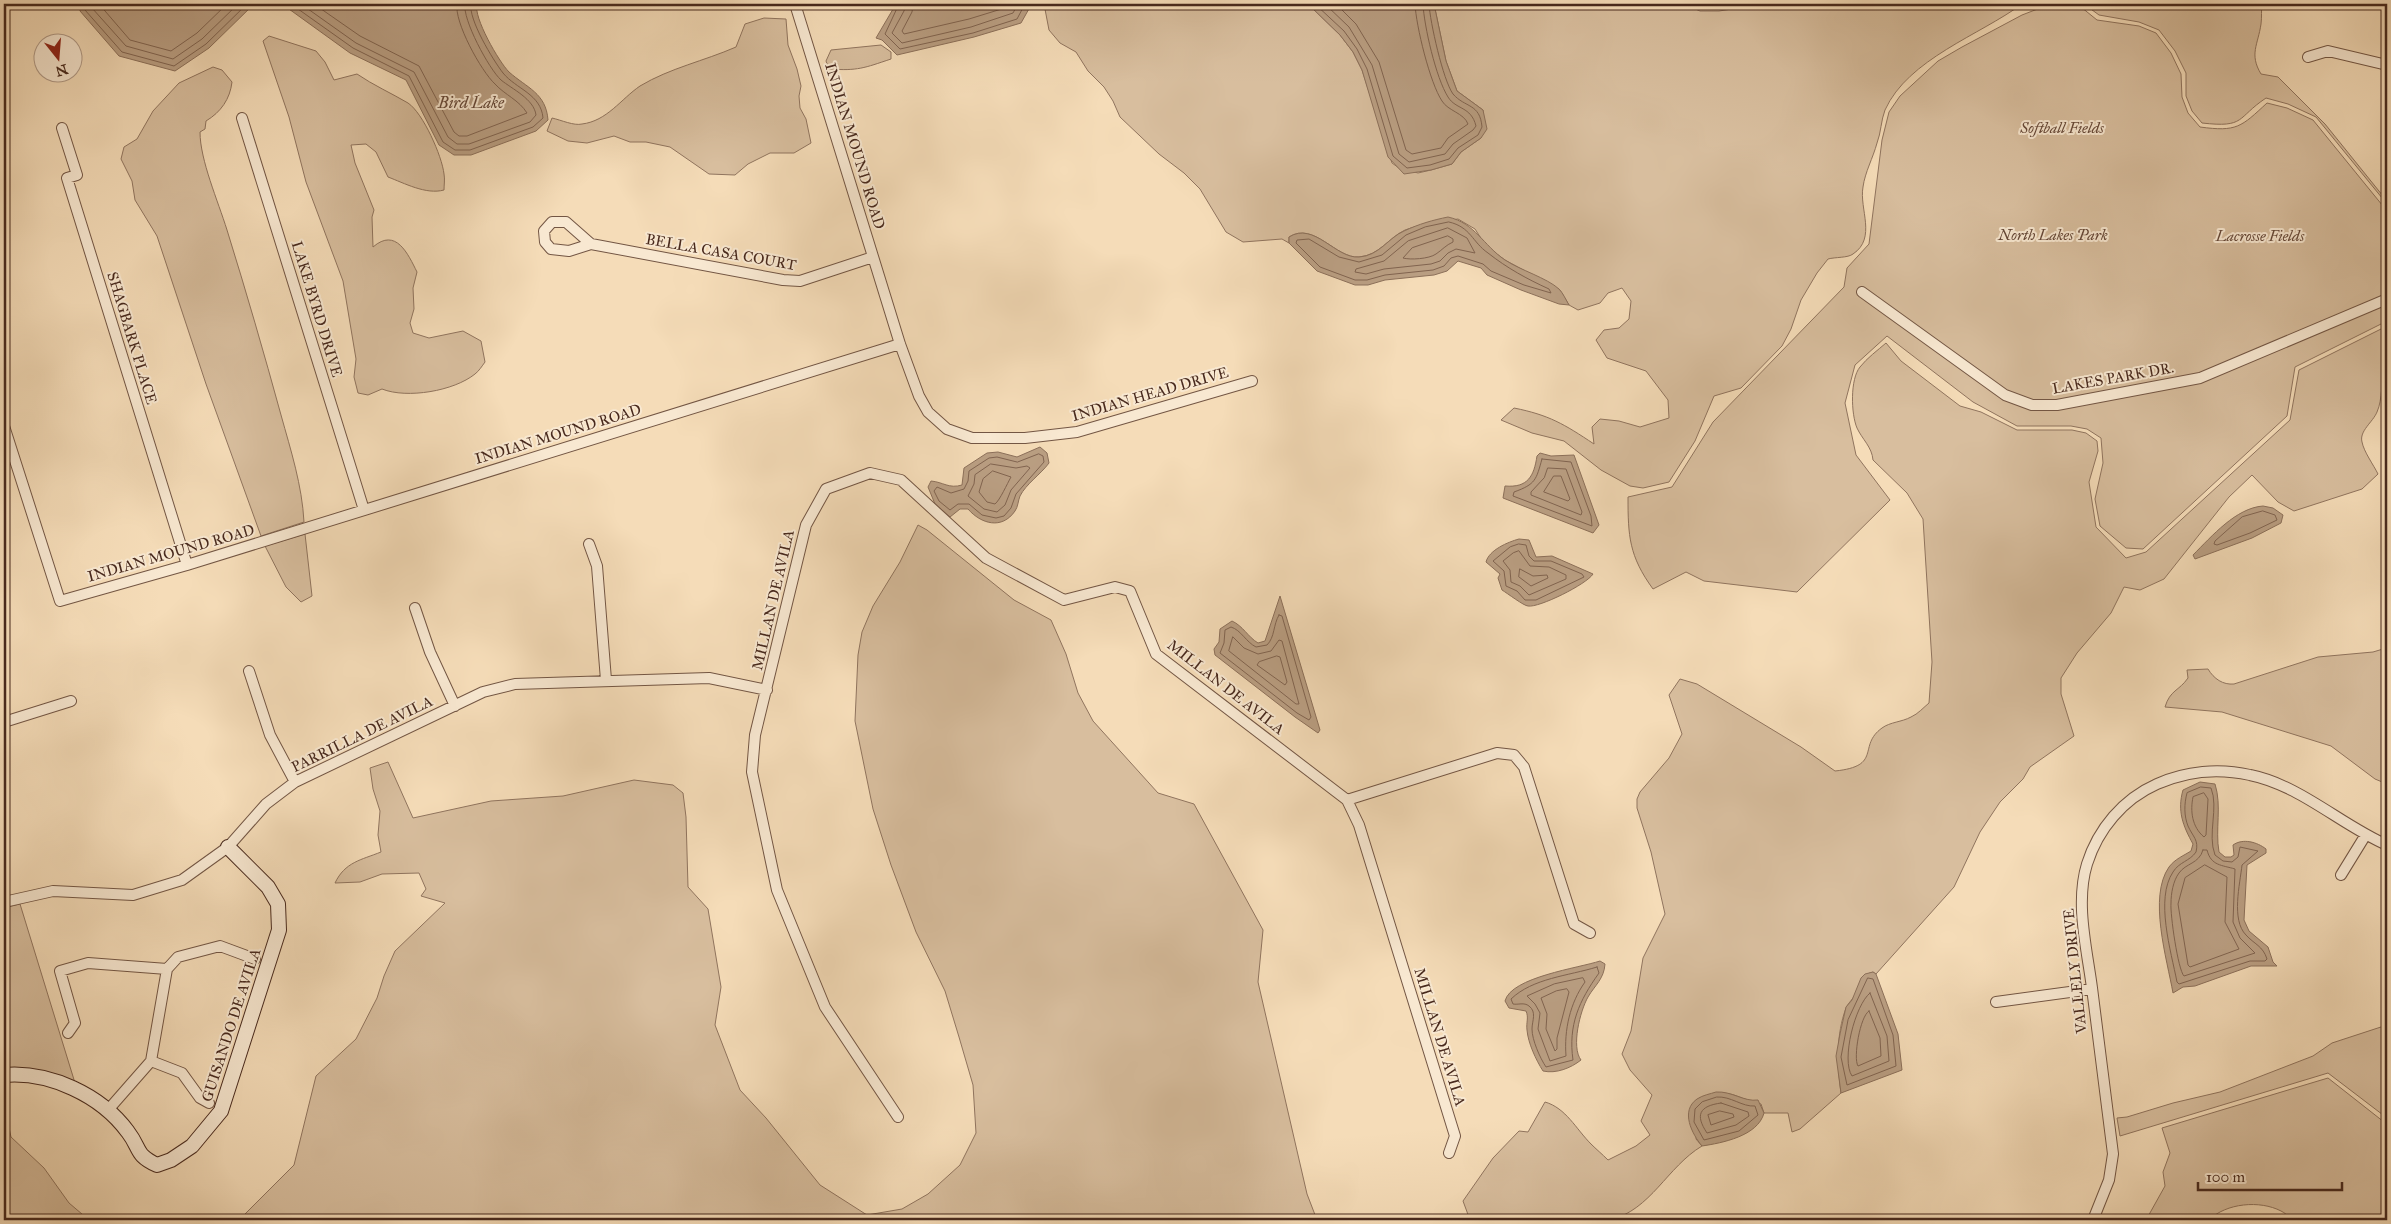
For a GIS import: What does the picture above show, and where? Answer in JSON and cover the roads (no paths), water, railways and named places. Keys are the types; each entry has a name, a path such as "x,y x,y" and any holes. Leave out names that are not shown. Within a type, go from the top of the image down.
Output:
{"street":[{"name":"INDIAN MOUND ROAD","path":"4,426 60,601 187,565 900,344 795,4"},
{"path":"2308,58 2328,51 2387,65"},
{"name":"LAKE BYRD DRIVE","path":"242,118 364,510"},
{"name":"SHAGBARK PLACE","path":"62,128 77,175 67,178 187,565"},
{"name":"BELLA CASA COURT","path":"592,244 783,280 800,281 873,257"},
{"name":"LAKES PARK DR.","path":"1862,292 2005,395 2032,405 2056,406 2200,378 2387,299"},
{"name":"INDIAN HEAD DRIVE","path":"900,344 919,396 928,412 947,429 972,438 1025,438 1077,432 1252,381"},
{"name":"MILLAN DE AVILA","path":"898,1117 825,1007 777,890 752,772 755,735 806,525 826,489 870,472 901,480 986,558 1064,600 1115,587 1130,592 1156,654 1347,800 1359,825 1455,1136 1448,1153"},
{"path":"589,544 597,566 606,680"},
{"path":"415,608 430,652 455,706"},
{"path":"249,671 270,735 295,782"},
{"name":"PARRILLA DE AVILA","path":"4,902 53,891 133,895 182,880 228,847 266,804 295,782 483,692 515,684 709,678 766,690"},
{"path":"4,722 72,701"},
{"path":"1347,800 1497,752 1514,755 1524,767 1574,924 1590,933"},
{"name":"VALLELY DRIVE","path":"2093,1220 2109,1180 2112,1154 2081,908 2086,866 2095,842 2109,821 2127,803 2148,788 2171,778 2198,772 2223,771 2251,775 2290,789 2366,836 2387,845"},
{"path":"2342,875 2366,836"},
{"name":"GUISANDO DE AVILA","path":"4,1075 21,1074 66,1084 108,1110 128,1132 143,1159 157,1165 171,1160 192,1146 221,1111 279,930 278,904 268,887 228,847"},
{"path":"108,1110 151,1061 168,969 178,957 220,946 256,960"},
{"path":"68,1034 75,1024 60,971 88,963 168,969"},
{"path":"1996,1002 2092,988"},
{"path":"151,1061 182,1073 200,1098 209,1103"}],"water":[{"path":"80,4 254,4 209,48 175,71 119,56 80,11"},
{"name":"Bird Lake","path":"282,4 477,4 479,19 483,29 499,59 509,72 540,97 544,103 548,120 536,131 471,155 454,155 439,145 406,80 350,53"},
{"path":"896,4 1029,4 1030,7 1021,23 974,37 897,55 882,40 876,38"},
{"path":"1308,4 1434,4 1446,61 1457,91 1483,110 1487,129 1481,138 1461,152 1452,164 1431,170 1404,174 1388,157 1362,70 1353,52 1340,35"},
{"path":"1448,217 1472,229 1505,260 1554,285 1569,305 1559,304 1521,290 1487,275 1481,268 1458,261 1447,271 1434,275 1385,280 1368,285 1355,285 1317,271 1289,243 1289,237 1298,233 1307,234 1350,256 1366,256 1378,250 1404,231 1426,222"},
{"path":"1040,447 1047,453 1049,463 1026,487 1020,496 1017,508 1004,521 991,523 985,521 968,509 960,509 950,517 935,504 928,487 931,481 950,486 962,485 964,468 987,453 998,452 1017,457"},
{"path":"1540,453 1551,456 1574,455 1599,525 1593,533 1503,498 1505,486 1519,485 1529,479 1532,475 1537,456"},
{"path":"2263,506 2273,508 2283,515 2281,523 2252,538 2195,559 2193,555 2225,524 2243,512"},
{"path":"1519,539 1529,540 1536,557 1552,556 1593,574 1582,584 1542,603 1528,606 1519,602 1502,590 1498,578 1500,574 1486,562 1495,550"},
{"path":"1280,596 1320,730 1318,733 1215,655 1214,649 1219,642 1220,629 1232,621 1258,643 1265,641"},
{"path":"2200,782 2215,784 2218,801 2219,852 2225,857 2231,857 2234,855 2233,845 2245,841 2258,844 2266,849 2266,853 2247,865 2244,920 2249,931 2268,947 2273,962 2277,966 2251,966 2195,986 2183,987 2173,993 2161,929 2160,895 2163,880 2169,867 2176,860 2191,851 2193,844 2182,818 2181,798 2183,790"},
{"path":"1600,961 1605,964 1603,974 1585,1003 1578,1029 1577,1047 1581,1060 1563,1070 1543,1071 1535,1057 1529,1040 1526,1011 1509,1008 1505,1001 1510,993 1519,986 1532,980"},
{"path":"1873,972 1876,974 1898,1034 1902,1070 1841,1093 1836,1056 1846,1007 1852,1000 1861,978 1865,974"},
{"path":"1716,1092 1758,1100 1764,1113 1755,1127 1747,1133 1719,1143 1702,1146 1689,1122 1689,1110 1697,1099"}],"park label":[{"name":"Softball Fields","path":"2062,128"},
{"name":"North Lakes Park","path":"2053,235"},
{"name":"Lacrosse Fields","path":"2260,236"}]}
